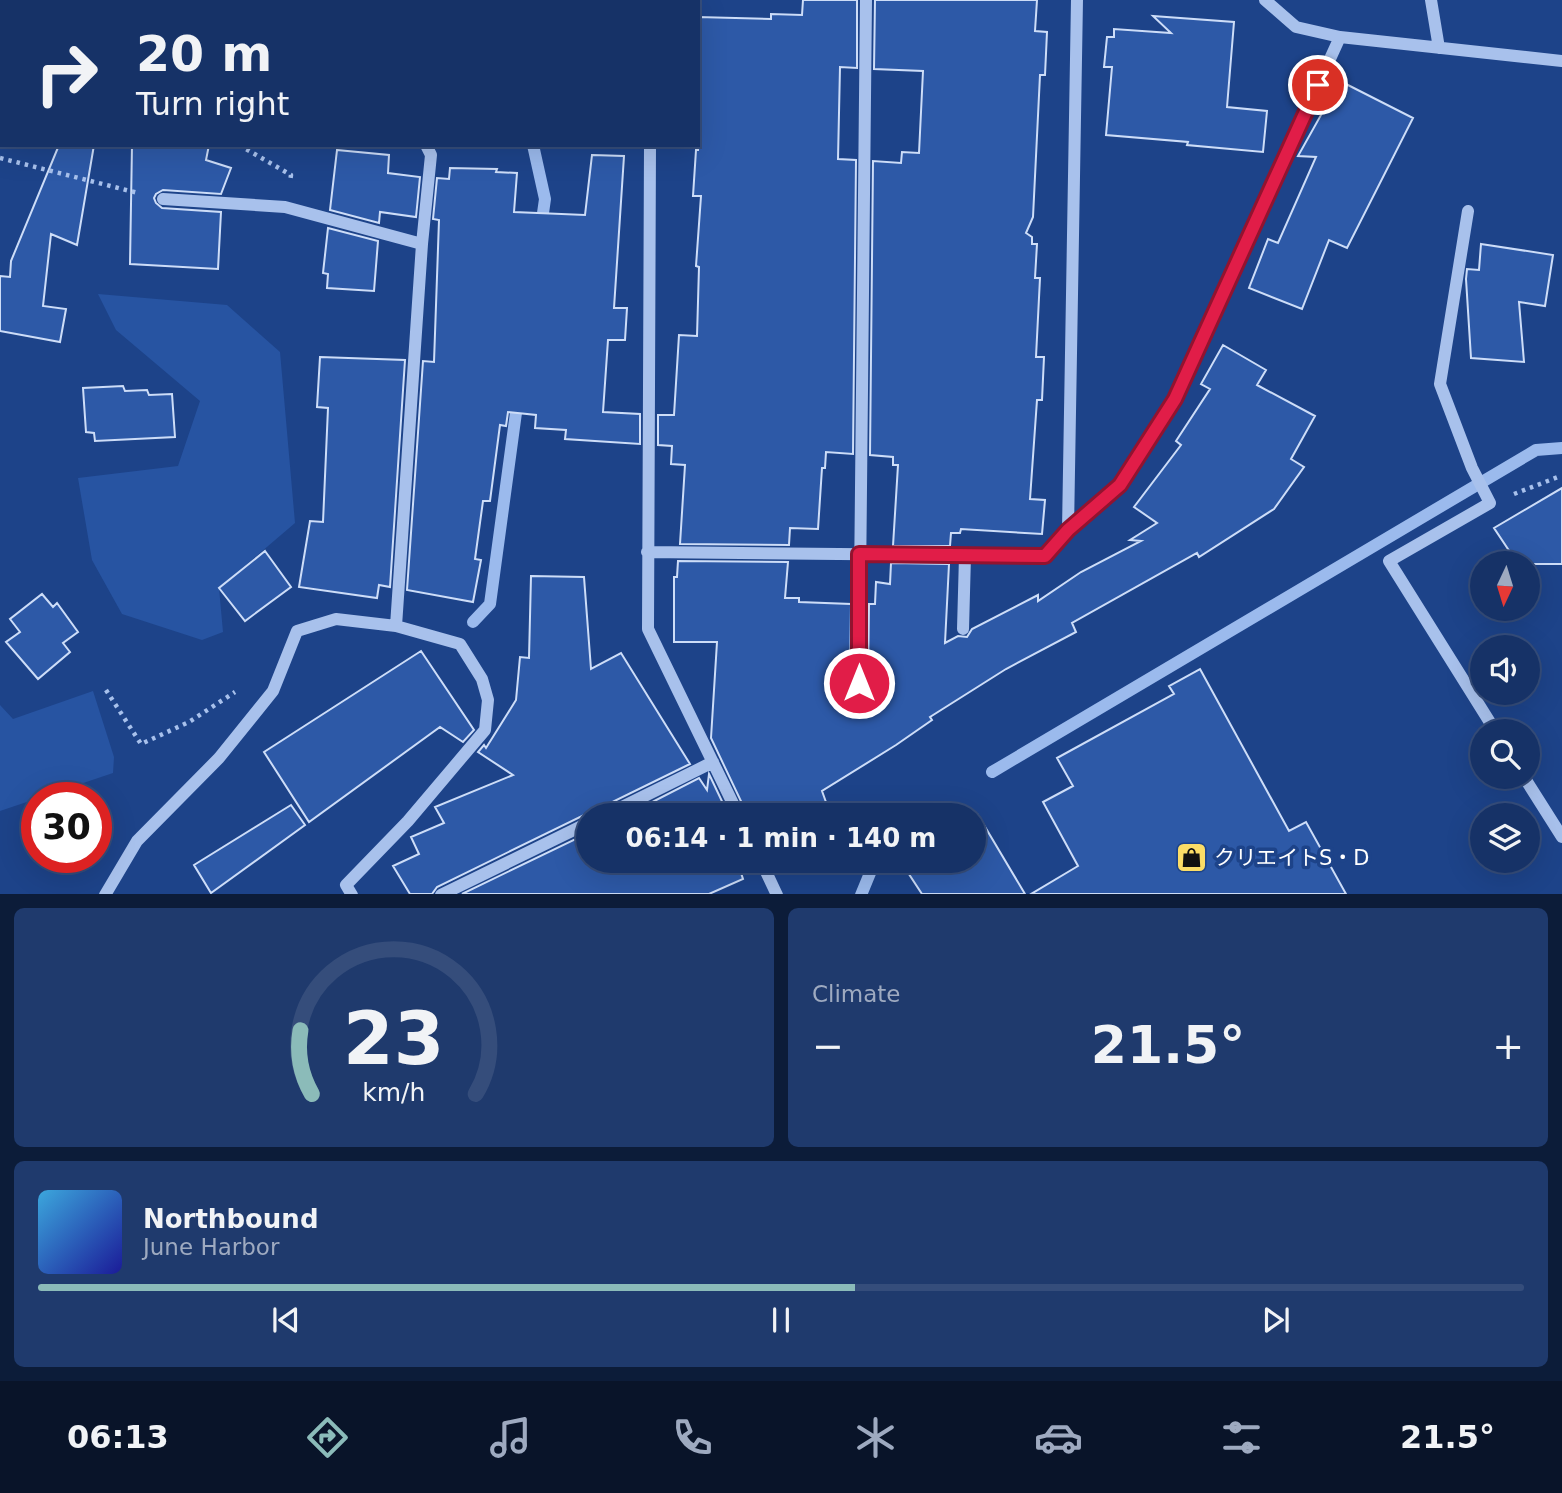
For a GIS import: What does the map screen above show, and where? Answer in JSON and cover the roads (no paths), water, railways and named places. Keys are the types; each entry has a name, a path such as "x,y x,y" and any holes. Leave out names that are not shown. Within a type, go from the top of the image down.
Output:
{"street":[{"path":"859,683 866,0"},
{"path":"1068,530 1077,0"},
{"path":"1265,0 1296,27 1340,37 1562,61"},
{"path":"1432,0 1439,48"},
{"path":"647,552 1045,556 1068,530 1120,485 1175,399 1340,37"},
{"path":"396,626 422,244 431,155 427,147"},
{"path":"650,147 648,629 733,803"},
{"path":"163,199 285,207 422,244"},
{"path":"1468,211 1440,384 1472,468 1490,503 1389,561 1488,719"},
{"path":"963,629 965,556"},
{"path":"106,894 137,841 219,758 274,691 297,631 336,619 396,626 460,643 482,679 488,700 485,730 408,821 346,884 352,894"},
{"path":"630,803 713,762"},
{"path":"1532,789 1562,837"},
{"path":"442,894 576,829"},
{"path":"767,873 777,894"}],"waterway":[{"path":"533,147 545,199 541,227"},
{"path":"473,622 490,604 518,398"},
{"path":"992,772 1536,450 1562,448"},
{"path":"861,894 870,873"}],"place":[{"name":"クリエイトS・D","path":"1191,858"}]}
